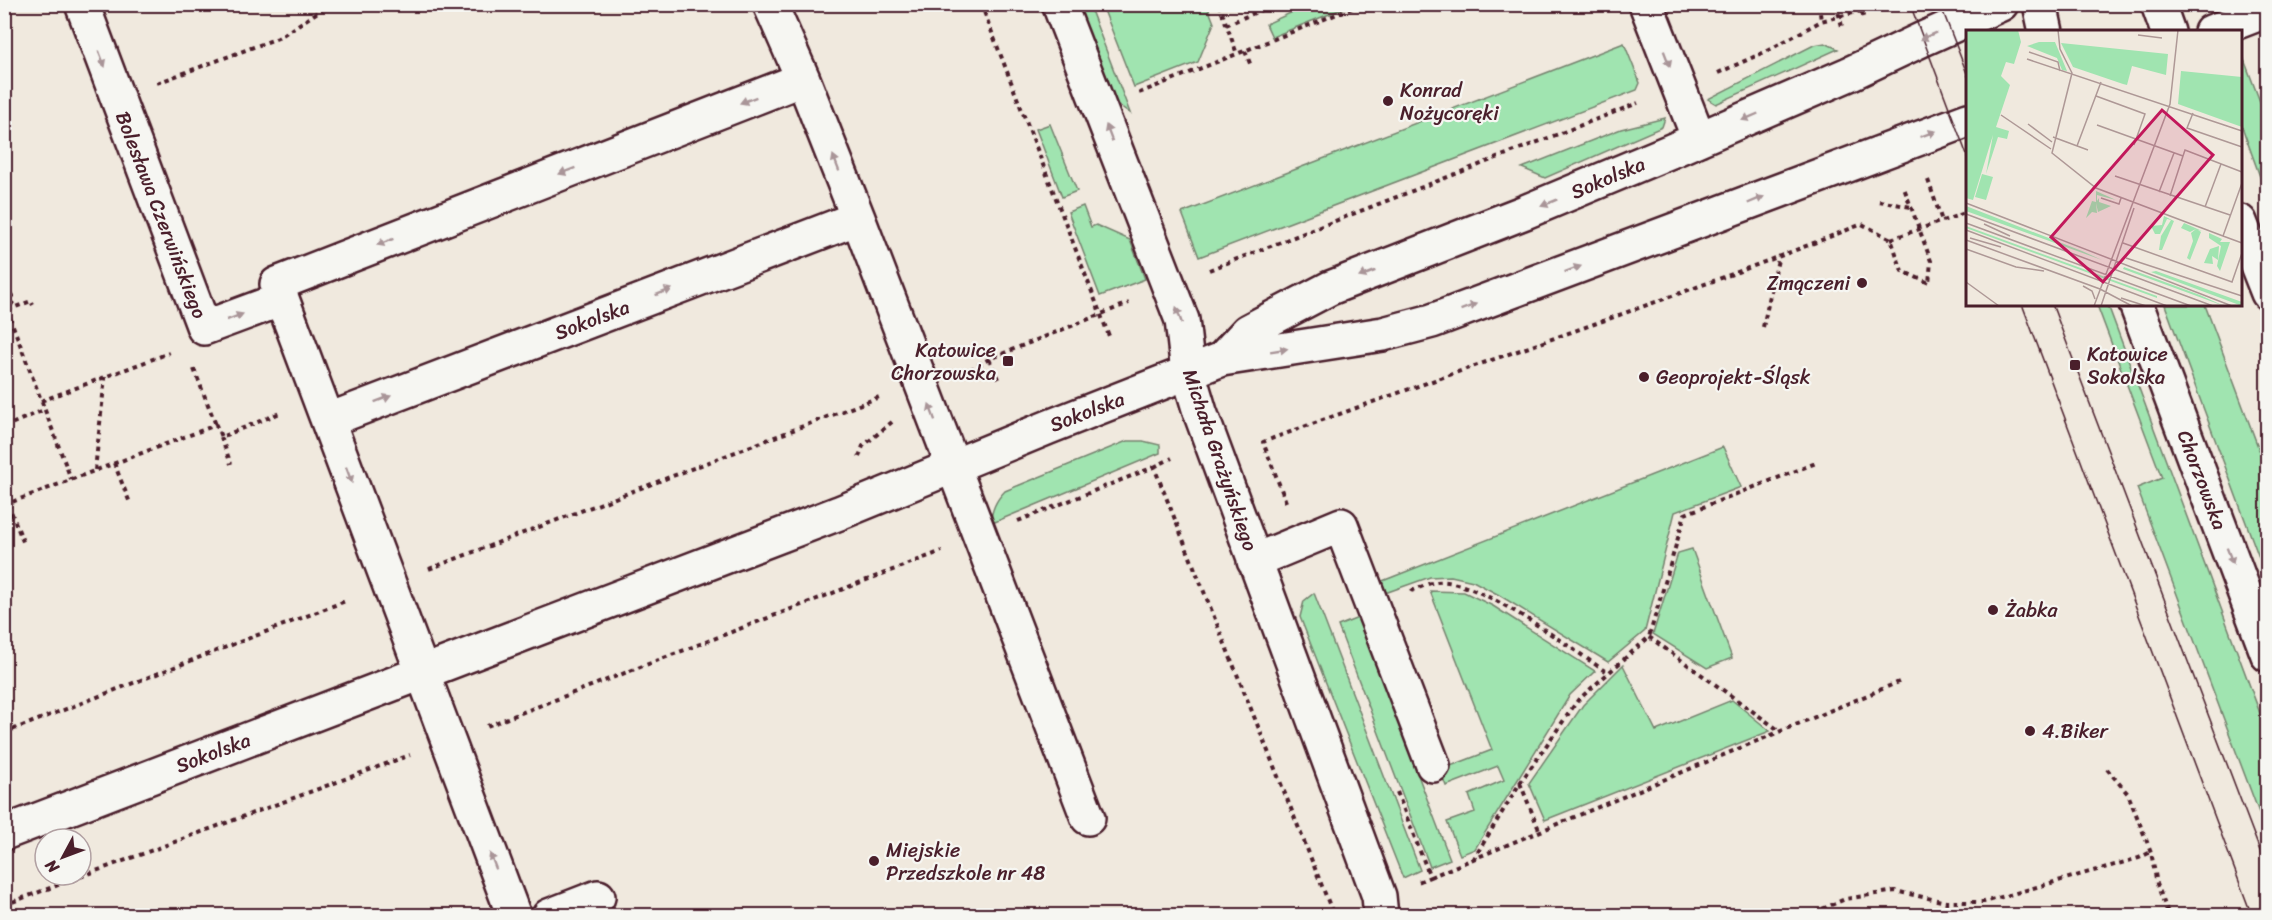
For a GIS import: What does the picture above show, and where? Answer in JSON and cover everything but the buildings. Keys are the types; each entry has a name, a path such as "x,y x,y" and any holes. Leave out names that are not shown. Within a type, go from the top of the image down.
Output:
{"street":[{"name":"Bolesława Czerwińskiego","path":"82,4 204,328 282,299"},
{"path":"770,4 803,79 858,218 1088,818"},
{"name":"Michała Grażyńskiego","path":"1059,4 1182,320 1188,372 1200,412 1379,896 1381,915"},
{"path":"1646,4 1699,139"},
{"name":"Sokolska","path":"1222,359 1248,331 1330,288 1525,212 1699,139 1850,74 2001,4"},
{"path":"2040,4 2046,30"},
{"path":"2158,4 2167,30"},
{"path":"2216,30 2268,10"},
{"path":"514,915 277,284 803,79"},
{"name":"Sokolska","path":"4,833 839,513 1222,359 1383,334 1432,321 1966,121"},
{"name":"Sokolska","path":"328,420 858,218"},
{"path":"2242,225 2268,293"},
{"name":"Chorzowska","path":"2137,306 2268,655"},
{"path":"1254,561 1341,525 1433,765"},
{"path":"549,915 598,897"}],"path":[{"path":"153,85 278,38 330,4"},
{"path":"981,4 1109,336"},
{"path":"1219,4 1237,54"},
{"path":"1226,25 1275,4"},
{"path":"1130,97 1362,4"},
{"path":"1819,4 1821,21"},
{"path":"1836,4 1845,34"},
{"path":"1198,274 1620,109 1679,89 1767,51 1821,21 1861,10"},
{"path":"1245,51 1251,66"},
{"path":"1925,173 1942,221"},
{"path":"1564,336 1862,224 1891,239 1902,271 1929,283 1931,261 1903,187"},
{"path":"1891,239 1966,214"},
{"path":"1763,327 1779,255"},
{"path":"4,276 14,301 6,311"},
{"path":"6,311 31,301 33,305"},
{"path":"998,379 989,359 1137,301"},
{"path":"6,311 70,478"},
{"path":"41,401 176,351"},
{"path":"193,365 231,464"},
{"path":"94,470 105,377"},
{"path":"424,571 897,390 926,395"},
{"path":"839,513 863,446 926,395"},
{"path":"4,427 44,410"},
{"path":"221,437 269,417"},
{"path":"24,544 6,504 70,478 216,425"},
{"path":"114,463 130,503"},
{"path":"1473,860 1520,783 1578,700 1649,637 1685,514 1816,463"},
{"path":"4,905 447,741 979,537 1154,467 1334,915"},
{"path":"1372,607 1438,582 1464,585 1491,597 1608,673"},
{"path":"4,733 355,597"},
{"path":"1649,637 1780,732"},
{"path":"1430,877 1899,682"},
{"path":"2107,769 2128,794 2151,852 2157,884 2169,915"},
{"path":"1520,783 1540,832"},
{"path":"1806,915 1845,899 1896,891 1946,902 1984,902 2139,858 2151,852"}],"green space":[{"path":"1073,5 1089,5 1130,113 1110,99"},
{"path":"1102,5 1207,5 1214,23 1198,62 1134,87"},
{"path":"1308,5 1352,5 1272,37 1266,24"},
{"path":"1624,43 1640,83 1637,90 1199,257 1182,213"},
{"path":"1825,43 1838,49 1716,104 1708,99 1814,45"},
{"path":"2242,54 2267,120 2267,196 2242,127"},
{"path":"1665,118 1662,127 1545,178 1522,168 1621,129"},
{"path":"1050,124 1077,191 1062,197 1036,129"},
{"path":"1083,206 1091,227 1096,225 1130,240 1145,279 1100,296 1068,212"},
{"path":"2097,306 2108,306 2267,732 2267,834 2137,488 2162,478"},
{"path":"2165,306 2205,306 2267,471 2267,579"},
{"path":"1127,441 1143,441 1160,445 1160,453 990,524 994,506 1005,491"},
{"path":"1723,447 1741,487 1675,512 1645,631 1608,662 1473,581 1451,576 1430,577 1385,593 1380,582"},
{"path":"1692,549 1732,658 1707,668 1653,634 1678,553"},
{"path":"1430,591 1464,592 1493,606 1595,671 1570,695 1475,849 1460,855 1447,822 1475,812 1469,795 1504,780 1498,766 1446,786 1440,770 1492,750"},
{"path":"1314,593 1420,870 1403,878 1300,617 1304,601"},
{"path":"1358,618 1450,859 1430,867 1338,626"},
{"path":"1623,665 1656,731 1732,700 1770,731 1545,820 1529,783 1583,705"}],"tram line":[{"path":"1910,4 1966,153"},
{"path":"1940,4 1966,71"},
{"path":"2023,306 2252,916"},
{"path":"2053,306 2268,872"}],"place":[{"name":"Konrad Nożycoręki","path":"1388,101"},
{"name":"Zmączeni","path":"1862,283"},
{"name":"Katowice Chorzowska","path":"1008,361"},
{"name":"Katowice Sokolska","path":"2075,365"},
{"name":"Geoprojekt-Śląsk","path":"1644,377"},
{"name":"Żabka","path":"1993,610"},
{"name":"4.Biker","path":"2030,731"},
{"name":"Miejskie Przedszkole nr 48","path":"874,861"}]}
